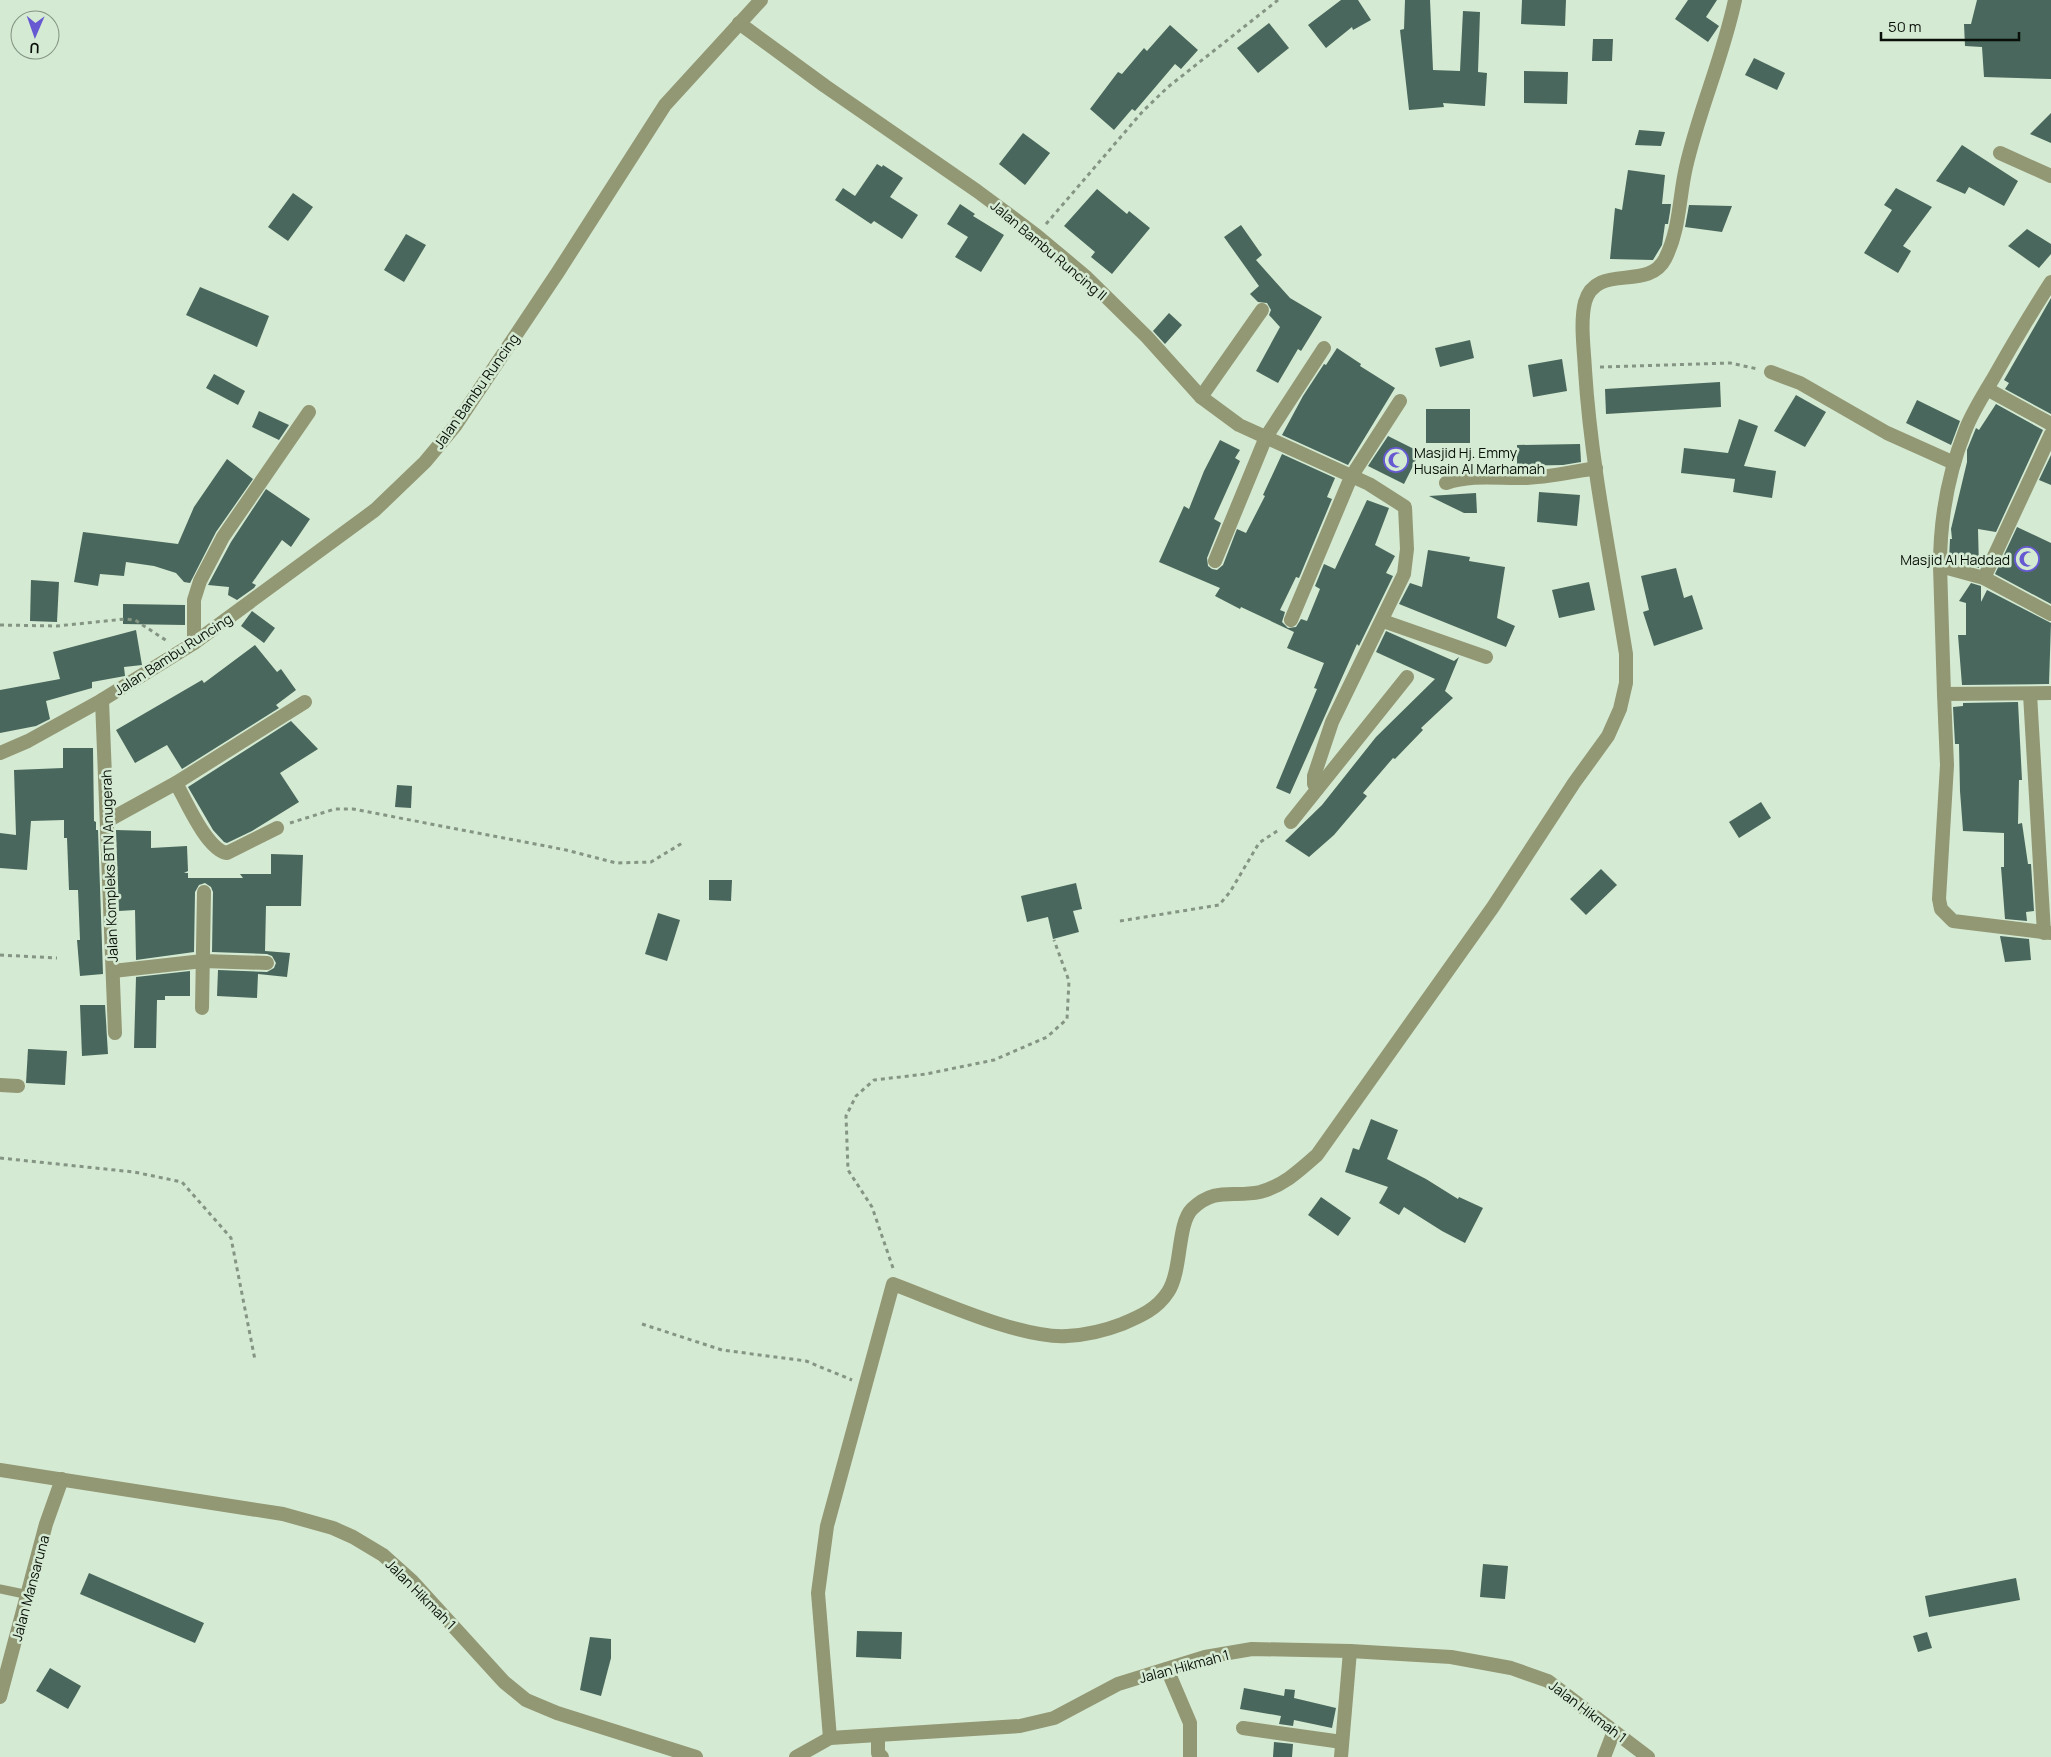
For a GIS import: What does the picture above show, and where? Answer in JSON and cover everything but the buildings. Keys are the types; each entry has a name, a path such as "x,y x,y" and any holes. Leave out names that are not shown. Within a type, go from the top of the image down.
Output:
{"street":[{"name":"Jalan Bambu Runcing","path":"0,753 28,741 102,700 194,643 368,515 425,462 466,410 665,105 761,0"},
{"path":"830,1738 818,1593 820,1569 827,1526 893,1284 981,1317 1033,1333 1066,1336 1100,1332 1134,1319 1158,1306 1170,1290 1177,1269 1183,1231 1190,1211 1204,1198 1220,1193 1259,1192 1291,1179 1317,1155 1493,907 1574,783 1608,736 1620,708 1626,683 1626,654 1596,468 1585,367 1585,302 1592,289 1599,282 1606,279 1647,275 1656,270 1665,260 1674,234 1686,166 1736,0"},
{"name":"Jalan Bambu Runcing II","path":"739,23 825,86 977,191 1036,235 1085,276 1147,337 1201,397 1239,425 1369,484 1405,507 1407,549 1404,574 1383,621"},
{"path":"2000,153 2051,176"},
{"path":"2030,694 2047,933 1958,922 1948,918 1941,909 1939,899 1947,765 1940,537 1954,463 1965,429 2051,282"},
{"path":"1201,397 1262,310"},
{"path":"1215,562 1266,437 1324,348"},
{"path":"1770,372 1800,383 1887,433 1954,463"},
{"path":"1987,389 2051,424"},
{"path":"1291,620 1351,476 1400,401"},
{"path":"194,643 194,600 200,582 223,536 308,412"},
{"path":"1984,578 2051,434"},
{"path":"1446,483 1459,478 1526,478 1562,475 1596,468"},
{"path":"1940,566 1984,578 2051,614"},
{"path":"1317,788 1314,784 1314,776 1332,722 1383,621 1486,657"},
{"path":"1291,822 1406,677"},
{"path":"1944,694 2051,693"},
{"name":"Jalan Kompleks BTN Anugerah","path":"102,700 115,1033"},
{"path":"107,821 176,783 305,702"},
{"path":"176,783 211,843 222,852 227,853 277,828"},
{"path":"202,1008 204,892"},
{"path":"113,971 203,961 267,963"},
{"path":"0,1085 18,1086"},
{"name":"Jalan Hikmah 1","path":"0,1470 282,1514 319,1524 353,1537 383,1555 412,1581 504,1682 526,1700 557,1713 696,1757"},
{"name":"Jalan Mansaruna","path":"0,1697 29,1595 46,1524 62,1479"},
{"name":"Jalan Hikmah 1","path":"796,1757 830,1738 1020,1726 1054,1718 1118,1684 1205,1657 1252,1649 1350,1651 1451,1657 1511,1668 1548,1680 1648,1757"},
{"path":"1341,1757 1350,1651"},
{"path":"1167,1669 1190,1723 1190,1757"},
{"path":"1243,1728 1342,1742"},
{"path":"1604,1757 1614,1731"},
{"path":"878,1736 878,1753 882,1757"}],"lane":[{"path":"0,1589 29,1595"}],"path":[{"path":"1036,235 1143,111 1168,87 1278,0"},
{"path":"1585,367 1730,363 1770,372"},
{"path":"0,625 57,626 114,619 130,619 164,637 178,653"},
{"path":"277,828 335,809 353,809 566,850 616,863 651,862 684,842"},
{"path":"1120,921 1219,905 1230,892 1259,843 1291,822"},
{"path":"893,1284 893,1270 872,1207 848,1170 846,1116 856,1096 874,1080 926,1074 994,1060 1047,1037 1067,1019 1068,981 1054,940"},
{"path":"0,955 57,958"},
{"path":"0,1158 134,1172 182,1182 231,1238 255,1360"},
{"path":"642,1324 722,1350 806,1361 864,1385"}],"place":[{"name":"Masjid Hj. Emmy Husain Al Marhamah","path":"1396,460"},
{"name":"Masjid Al Haddad","path":"2027,559"}]}
